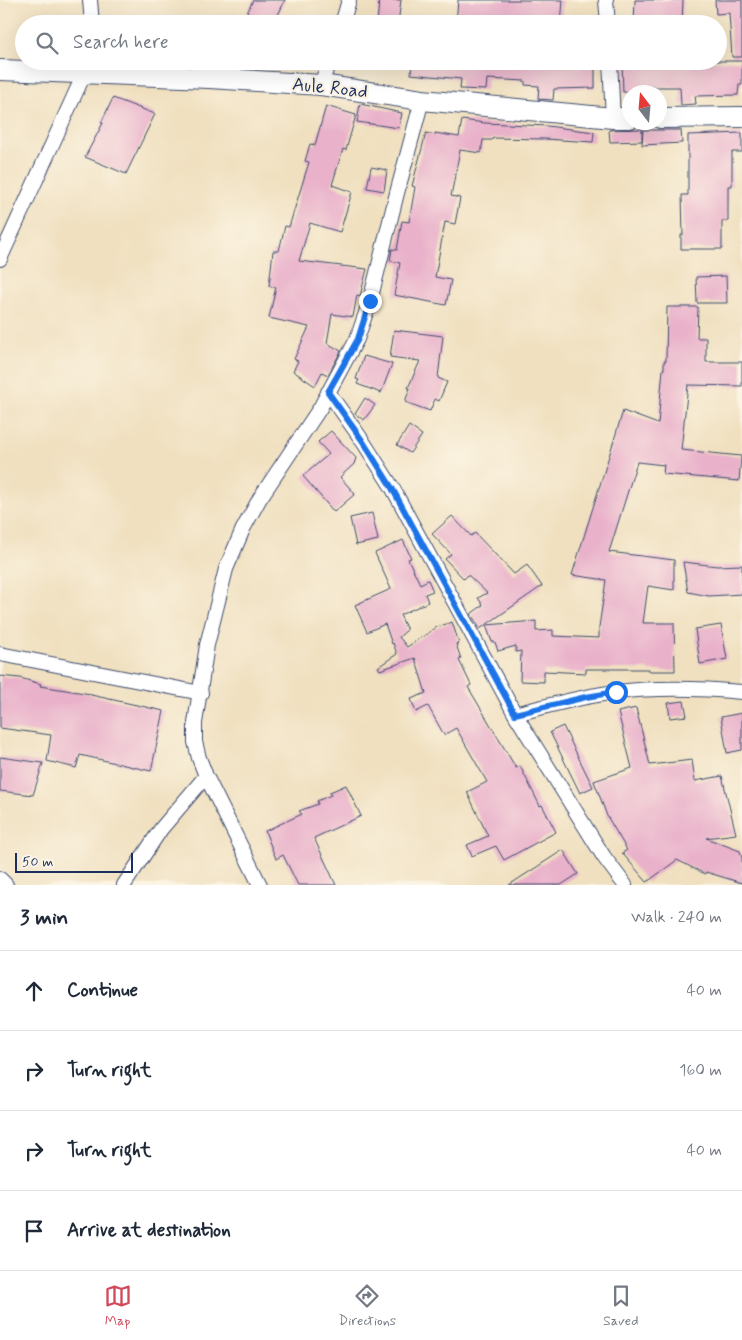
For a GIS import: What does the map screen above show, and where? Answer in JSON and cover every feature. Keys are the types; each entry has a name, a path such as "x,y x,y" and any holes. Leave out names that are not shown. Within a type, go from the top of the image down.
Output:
{"street":[{"path":"90,0 91,15"},
{"path":"345,15 349,0"},
{"path":"606,0 607,15"},
{"name":"Aule Road","path":"0,70 15,69"},
{"path":"0,259 85,70"},
{"name":"Aule Road","path":"123,70 321,86 422,100 621,118"},
{"path":"321,86 326,70"},
{"path":"612,70 621,118"},
{"path":"260,885 206,776 195,742 207,645 226,569 243,529 260,498 320,408 358,339 370,301 422,100"},
{"path":"667,118 742,117"},
{"path":"328,392 362,440 392,488 515,714 604,857 625,885"},
{"path":"0,654 201,693"},
{"path":"515,714 616,692 677,689 712,689 742,692"},
{"path":"124,885 161,829 206,776"},
{"path":"0,879 6,885"}],"building":[{"path":"253,0 285,0 278,15 246,15"},
{"path":"379,0 401,0 399,15 378,15"},
{"path":"458,0 563,0 562,15 457,15"},
{"path":"635,0 683,0 682,15 634,15"},
{"path":"715,0 742,0 742,57 732,57 729,13 716,14"},
{"path":"727,61 742,61 742,85 739,85 738,95 695,96 696,104 681,105 680,87 667,87 667,85 623,85 622,70 727,70"},
{"path":"411,70 595,70 595,88 554,89 553,100 538,99 539,86 525,85 525,81 487,79 486,90 460,89 461,79 411,74"},
{"path":"113,98 155,114 126,174 85,157 103,123 101,123"},
{"path":"360,104 402,113 399,128 357,122"},
{"path":"326,106 356,115 346,150 343,149 332,185 352,192 340,232 310,223 299,261 367,269 360,296 357,295 353,317 332,314 327,343 341,351 328,375 322,372 315,386 293,371 298,361 294,359 309,327 269,318 276,287 269,286 273,251 279,251 285,226 289,227 309,162 305,161 310,144 315,145"},
{"path":"462,120 547,126 594,132 593,142 493,138 492,140 483,140 481,153 460,150 451,196 460,198 455,224 445,222 435,277 451,280 446,305 394,295 400,263 390,261 392,249 397,250 402,221 409,222 415,187 412,186 426,133 459,137"},
{"path":"609,130 642,130 642,141 610,142"},
{"path":"643,130 681,130 682,143 642,145"},
{"path":"742,133 742,152 732,152 732,186 728,186 728,221 722,221 722,249 681,249 681,235 683,235 682,195 688,195 688,135"},
{"path":"371,167 387,170 384,191 367,188"},
{"path":"726,276 727,303 697,303 696,277"},
{"path":"667,307 698,307 697,338 706,338 706,362 742,362 742,386 688,385 681,450 741,456 739,481 663,474 664,465 637,462 609,552 674,560 674,590 648,586 643,623 674,623 675,671 586,669 586,673 544,671 544,682 520,681 521,651 516,652 516,646 498,651 495,642 492,642 486,625 536,621 536,631 553,630 553,636 599,638 606,580 572,575 623,411 658,424 664,361 666,361"},
{"path":"394,330 443,336 438,378 447,382 439,401 435,399 430,411 405,402 410,388 408,388 420,361 390,357"},
{"path":"364,356 392,364 381,393 357,384 359,380 356,379"},
{"path":"365,398 375,405 364,420 355,414"},
{"path":"409,426 422,435 410,453 397,445"},
{"path":"331,431 356,458 354,464 340,477 355,494 334,512 303,476 329,454 318,442"},
{"path":"372,513 378,540 356,545 350,518"},
{"path":"452,516 471,536 475,533 514,574 527,565 542,586 480,629 471,614 483,605 478,598 487,593 468,575 464,579 445,559 451,554 432,534"},
{"path":"403,540 411,558 408,559 420,584 428,580 433,591 425,594 428,602 400,615 407,630 399,637 407,647 437,627 452,622 459,643 456,644 461,659 459,660 471,685 468,687 516,768 520,766 540,806 542,805 556,832 504,860 496,846 472,856 467,845 488,836 467,792 487,782 456,728 444,735 428,706 416,712 411,699 426,693 415,658 380,670 378,667 397,654 393,643 385,624 367,632 355,605 391,589 375,553"},
{"path":"683,562 717,566 742,565 742,594 709,596 688,592"},
{"path":"721,625 727,659 700,664 695,629"},
{"path":"0,676 20,678 41,684 40,686 91,694 164,711 151,771 80,755 76,768 47,761 51,735 0,728"},
{"path":"684,701 687,716 670,718 668,703"},
{"path":"636,708 650,765 692,760 695,781 722,776 736,834 706,838 740,851 742,858 742,883 706,872 705,874 677,860 647,882 622,853 627,850 607,816 594,781 632,768 618,712"},
{"path":"742,713 742,750 727,753 721,717"},
{"path":"563,726 593,787 580,793 550,732"},
{"path":"0,757 43,763 33,795 0,791"},
{"path":"346,785 361,816 314,838 336,885 298,885 283,855 276,859 265,831 302,814 299,811 318,804 317,801 331,795 330,792"},
{"path":"563,850 578,874 561,885 509,885"}],"route":[{"path":"370,301 358,339 328,392 362,440 392,488 515,714 616,692"}]}
